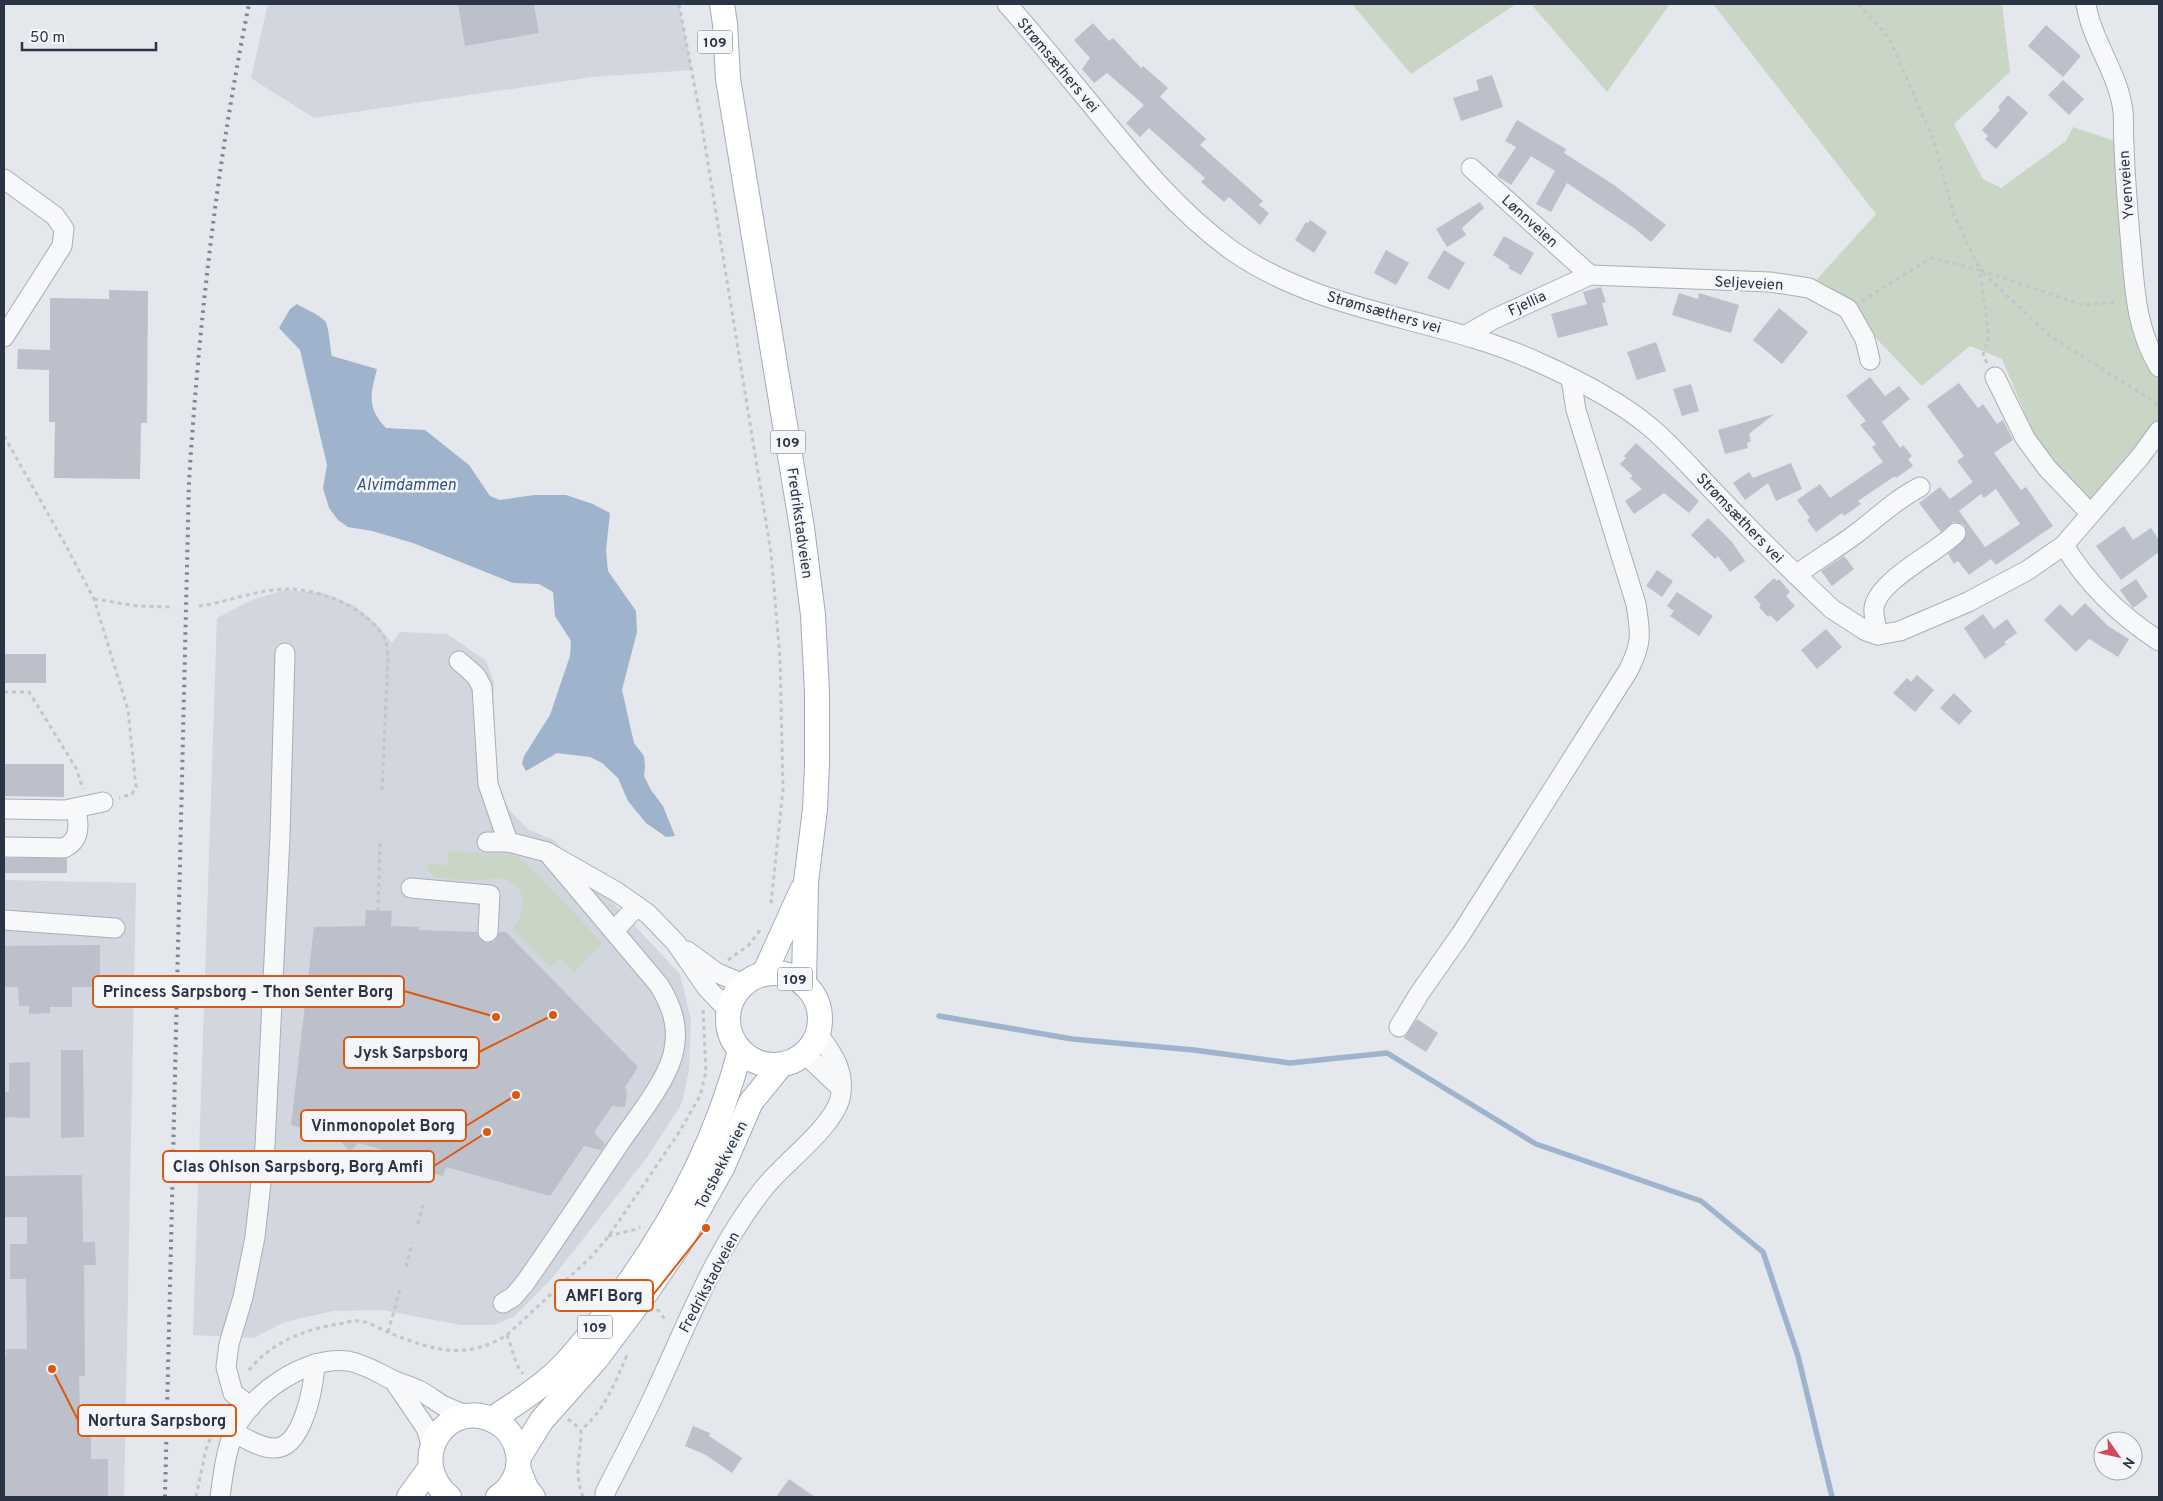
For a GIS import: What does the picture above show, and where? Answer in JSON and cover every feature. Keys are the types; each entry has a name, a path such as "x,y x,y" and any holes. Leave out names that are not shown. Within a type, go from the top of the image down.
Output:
{"main road":[{"name":"Fredrikstadveien","path":"706,4 711,30 728,79"},
{"name":"Fredrikstadveien","path":"722,4 728,79 802,528 813,614 818,692 817,765 815,809 806,882 804,984"},
{"name":"Fredrikstadveien","path":"754,979 806,882"},
{"name":"109","path":"728,1010 734,996 754,979 778,973 792,976 804,984 813,994 818,1007 820,1020 818,1034 804,1054 794,1061 781,1065"},
{"path":"728,1010 728,1025 732,1039 740,1051 752,1060 766,1065 781,1065"},
{"name":"Torsbekkveien","path":"492,1419 552,1377 590,1334 638,1268 702,1161 729,1091 740,1051"},
{"name":"Torsbekkveien","path":"519,1462 542,1420 597,1358 678,1246 722,1168 751,1102 781,1065"},
{"path":"409,1497 431,1458 437,1436 446,1426 457,1419 469,1416 492,1419 511,1434 516,1445 526,1488 532,1497"},
{"path":"431,1458 434,1480 441,1490 450,1497"},
{"name":"109","path":"498,1497 505,1493 514,1481 519,1462"}],"street":[{"name":"Strømsæthers vei","path":"1007,4 1139,164 1173,200 1206,230 1236,253 1262,269 1306,290 1354,306 1466,335 1540,363 1610,400 1649,426 1832,609 1866,631 1878,635"},
{"name":"Yvenveien","path":"2086,4 2094,34 2114,75 2123,112 2126,202 2138,315 2147,347 2159,367"},
{"name":"Lønnveien","path":"1471,168 1590,274"},
{"path":"4,179 55,216 64,229 62,246 4,337"},
{"name":"Fjellia","path":"1466,335 1494,319 1590,274"},
{"name":"Seljeveien","path":"1590,274 1770,282 1809,288 1848,309"},
{"path":"1848,309 1865,339 1870,360"},
{"path":"1994,378 2025,438 2046,468 2090,513"},
{"path":"1400,1027 1419,994 1461,934 1628,671 1638,646 1641,633 1636,604 1576,410 1571,379"},
{"path":"1956,533 1947,543 1916,562 1878,596 1874,609 1878,635 1900,631 1968,602 2028,570 2064,545 2140,457 2159,431"},
{"name":"Strømsæthers vei","path":"1796,575 1859,531 1878,514 1920,487"},
{"path":"2064,545 2075,565 2100,594 2159,641"},
{"path":"251,1407 233,1393 226,1367 229,1344 243,1297 255,1237 266,1146 280,836 285,653"},
{"path":"459,661 476,676 482,687 488,784 508,842"},
{"path":"4,809 65,810 89,806"},
{"path":"4,847 64,848 71,845 89,806"},
{"path":"487,842 508,842 547,852 595,878 637,906 676,943 718,973 754,979"},
{"path":"503,1303 513,1297 525,1283 646,1106 665,1073 674,1051 676,1028 670,1004 659,985 547,852"},
{"path":"411,888 490,895 488,932"},
{"path":"614,931 637,906"},
{"path":"4,920 115,928"},
{"path":"676,943 707,988 728,1010"},
{"name":"Fredrikstadveien","path":"605,1497 605,1493 656,1392 718,1257 752,1202 771,1179 825,1126 834,1113 840,1099 840,1072 836,1059 818,1034"},
{"path":"804,1054 840,1087"},
{"path":"220,1497 225,1461 233,1432 251,1407 274,1385 295,1371 315,1364 347,1361 370,1367 394,1381 419,1390 444,1406 469,1416"},
{"path":"233,1432 274,1449 288,1443 300,1427 308,1405 314,1385 315,1364"},
{"path":"394,1381 426,1428 431,1458"}],"path":[{"path":"679,4 701,120 771,553 780,658 782,789 773,900 770,908"},
{"path":"1858,4 1889,38 1934,141 1954,215 1980,270 1989,337 1983,355 1994,378"},
{"path":"1848,309 1931,258 1980,270 2083,305 2115,302 2134,286"},
{"path":"1980,270 2050,336 2159,405"},
{"path":"4,436 94,599 128,710 136,772 136,787 132,794 126,797 110,798 89,806 76,768 29,692 4,692"},
{"path":"199,606 267,591 291,589 323,596 348,605 360,612 379,630 385,640 388,656 382,791"},
{"path":"94,599 138,606 170,607"},
{"path":"378,911 380,842"},
{"path":"718,973 726,961 749,945 763,926"},
{"path":"249,1370 268,1350 294,1336 326,1326 358,1320 421,1345 449,1352 465,1351 492,1345 507,1335 592,1256 608,1236 678,1134 700,1096 706,1072 702,1014 707,988"},
{"path":"428,1184 432,1173"},
{"path":"418,1224 424,1200"},
{"path":"406,1267 412,1244"},
{"path":"388,1332 400,1289"},
{"path":"651,1313 656,1306"},
{"path":"507,1335 517,1365 525,1377"},
{"path":"581,1430 594,1419 604,1406 630,1349"},
{"path":"564,1415 581,1430 581,1445 577,1463 579,1486 583,1497"}],"shaded area":[{"path":"268,4 679,4 692,70 592,77 314,118 251,78"},
{"path":"284,590 323,593 355,606 376,624 392,643 400,632 447,634 486,661 494,682 491,756 495,785 510,811 529,830 554,840 680,974 691,1020 689,1070 682,1103 648,1156 554,1276 515,1316 494,1325 461,1325 382,1310 333,1311 285,1322 253,1338 193,1335 217,618 252,600"},
{"path":"4,880 136,883 124,1497 4,1497"}],"green space":[{"path":"1352,4 1516,4 1411,74"},
{"path":"1531,4 1670,4 1607,92"},
{"path":"1713,4 2002,4 2010,72 1954,124 1983,179 2001,188 2066,141 2073,127 2124,144 2134,286 2159,367 2159,431 2090,513 2039,447 2002,359 1970,346 1922,386 1848,309 1809,288 1876,214"},
{"path":"449,851 516,855 538,875 603,944 574,973 560,958 551,967 512,929 520,915 523,901 518,888 512,883 500,878 464,880 437,878 429,872 426,864 448,865"}],"water":[{"name":"Alvimdammen","path":"297,304 325,321 332,356 377,369 372,401 376,414 386,428 425,430 469,465 490,496 500,500 534,495 566,495 593,504 610,513 606,550 608,571 636,611 637,632 622,690 634,743 644,756 644,776 651,790 663,806 675,836 666,837 646,823 628,801 618,778 602,763 590,757 557,753 526,771 522,764 524,756 550,715 570,656 571,641 555,616 553,592 539,584 513,583 413,543 372,531 348,527 338,520 329,508 323,488 327,465 300,350 279,328 290,309"}],"building":[{"path":"458,4 534,4 539,33 465,46"},
{"path":"1093,23 1109,41 1113,38 1141,68 1143,66 1168,88 1160,97 1206,139 1200,145 1263,201 1259,205 1269,213 1260,225 1229,197 1224,202 1201,182 1205,178 1149,128 1140,137 1126,123 1144,105 1107,73 1094,83 1082,69 1090,58 1074,40"},
{"path":"2046,25 2081,56 2063,77 2028,46"},
{"path":"1492,75 1503,107 1461,121 1453,98 1479,90 1476,80"},
{"path":"2063,80 2084,99 2069,115 2048,95"},
{"path":"2008,95 2028,113 1996,149 1985,139 1988,136 1982,130 2000,110 1998,107"},
{"path":"1517,120 1566,149 1564,153 1614,185 1666,225 1651,242 1634,228 1567,183 1551,212 1536,204 1555,171 1531,156 1511,185 1497,176 1516,147 1505,141"},
{"path":"1480,202 1484,208 1462,228 1466,235 1447,247 1436,229"},
{"path":"1310,220 1327,232 1314,253 1295,240 1306,222 1308,223"},
{"path":"1504,236 1534,253 1521,275 1508,268 1510,266 1493,255"},
{"path":"1386,250 1409,263 1396,285 1374,273"},
{"path":"1444,250 1465,263 1449,290 1427,278"},
{"path":"1601,287 1606,302 1602,303 1608,325 1558,338 1551,314 1587,304 1583,292"},
{"path":"109,290 148,291 147,423 141,423 140,479 54,478 55,422 49,422 49,370 17,369 18,349 50,350 50,298 109,299"},
{"path":"1679,293 1698,299 1699,293 1739,305 1731,333 1672,315"},
{"path":"1779,308 1808,332 1782,364 1753,340"},
{"path":"1656,342 1666,371 1637,380 1627,352"},
{"path":"1870,377 1885,396 1899,386 1910,399 1882,422 1900,448 1903,445 1912,456 1908,459 1913,466 1858,501 1861,504 1844,516 1842,513 1816,532 1807,520 1810,518 1797,500 1820,484 1830,498 1883,462 1872,447 1876,444 1860,425 1866,421 1846,396"},
{"path":"1959,383 1978,408 1983,404 1997,424 2003,420 2013,440 1994,453 2021,490 2026,487 2053,526 1996,565 1991,559 1969,575 1958,561 1954,564 1948,554 1966,537 1965,526 1953,522 1941,532 1919,503 1940,487 1950,499 1973,482 1957,461 1964,456 1927,406","holes":["1996,489 2020,524 1985,547 1959,511 1981,494 1984,498"]},
{"path":"1691,384 1699,411 1682,416 1673,389"},
{"path":"1774,414 1749,434 1751,441 1747,443 1748,448 1725,454 1718,430"},
{"path":"1636,443 1699,501 1689,513 1664,493 1634,514 1625,501 1642,489 1630,478 1633,476 1620,464 1626,458 1624,456"},
{"path":"1791,463 1802,489 1776,501 1768,483 1745,500 1733,483 1749,472 1753,478"},
{"path":"1708,518 1732,542 1745,561 1730,572 1718,556 1715,559 1691,535"},
{"path":"2124,526 2133,540 2151,528 2159,540 2159,552 2121,580 2096,546"},
{"path":"1844,556 1854,569 1832,586 1821,571"},
{"path":"1657,570 1673,581 1662,597 1646,586"},
{"path":"1774,578 1777,581 1779,579 1790,592 1786,596 1795,606 1777,622 1770,615 1768,617 1759,607 1761,605 1754,597"},
{"path":"2136,579 2148,597 2133,608 2120,590"},
{"path":"1677,592 1713,616 1699,636 1670,616 1674,611 1667,606"},
{"path":"2085,603 2108,626 2129,639 2118,657 2089,639 2076,652 2044,620 2060,604 2072,616"},
{"path":"1983,614 1994,629 2007,619 2017,633 2004,642 2006,644 1985,659 1964,628"},
{"path":"1826,629 1842,647 1817,669 1801,650"},
{"path":"4,654 46,654 46,683 4,683"},
{"path":"1917,675 1934,690 1915,712 1893,693 1907,678 1911,682"},
{"path":"1954,693 1972,711 1959,725 1940,708"},
{"path":"4,764 64,764 64,797 4,796"},
{"path":"4,858 67,858 67,873 4,873"},
{"path":"366,910 392,911 391,926 419,927 419,930 477,932 478,938 487,943 494,942 499,932 506,932 638,1067 625,1087 627,1092 625,1107 612,1106 594,1132 605,1144 601,1150 584,1146 550,1196 446,1167 443,1176 432,1173 419,1169 421,1161 359,1143 350,1151 337,1138 291,1125 314,927 365,926"},
{"path":"100,945 100,987 72,987 72,1007 50,1007 50,1013 29,1014 29,1006 19,1006 18,987 4,987 4,946"},
{"path":"1417,1019 1438,1033 1426,1052 1404,1038"},
{"path":"61,1050 83,1050 84,1137 61,1138"},
{"path":"30,1062 30,1118 4,1117 4,1092 9,1092 9,1063"},
{"path":"82,1175 83,1242 95,1242 96,1265 84,1265 85,1376 79,1376 80,1414 91,1414 91,1459 108,1459 108,1497 4,1497 4,1357 6,1357 6,1349 27,1349 26,1279 10,1279 10,1244 27,1244 27,1217 4,1217 4,1176"},
{"path":"693,1426 710,1433 709,1436 742,1458 732,1473 706,1455 685,1446"},
{"path":"789,1479 815,1497 776,1497"}],"waterway":[{"path":"939,1016 1072,1039 1194,1050 1290,1063 1387,1053 1536,1144 1701,1201 1763,1252 1798,1356 1832,1497"}],"railway":[{"path":"165,1497 189,482 198,362 211,242 228,123 249,4"}],"place":[{"name":"Jysk Sarpsborg","path":"553,1015"},
{"name":"Princess Sarpsborg – Thon Senter Borg","path":"496,1017"},
{"name":"Vinmonopolet Borg","path":"516,1095"},
{"name":"Clas Ohlson Sarpsborg, Borg Amfi","path":"487,1132"},
{"name":"AMFI Borg","path":"706,1228"},
{"name":"Nortura Sarpsborg","path":"52,1369"}]}
